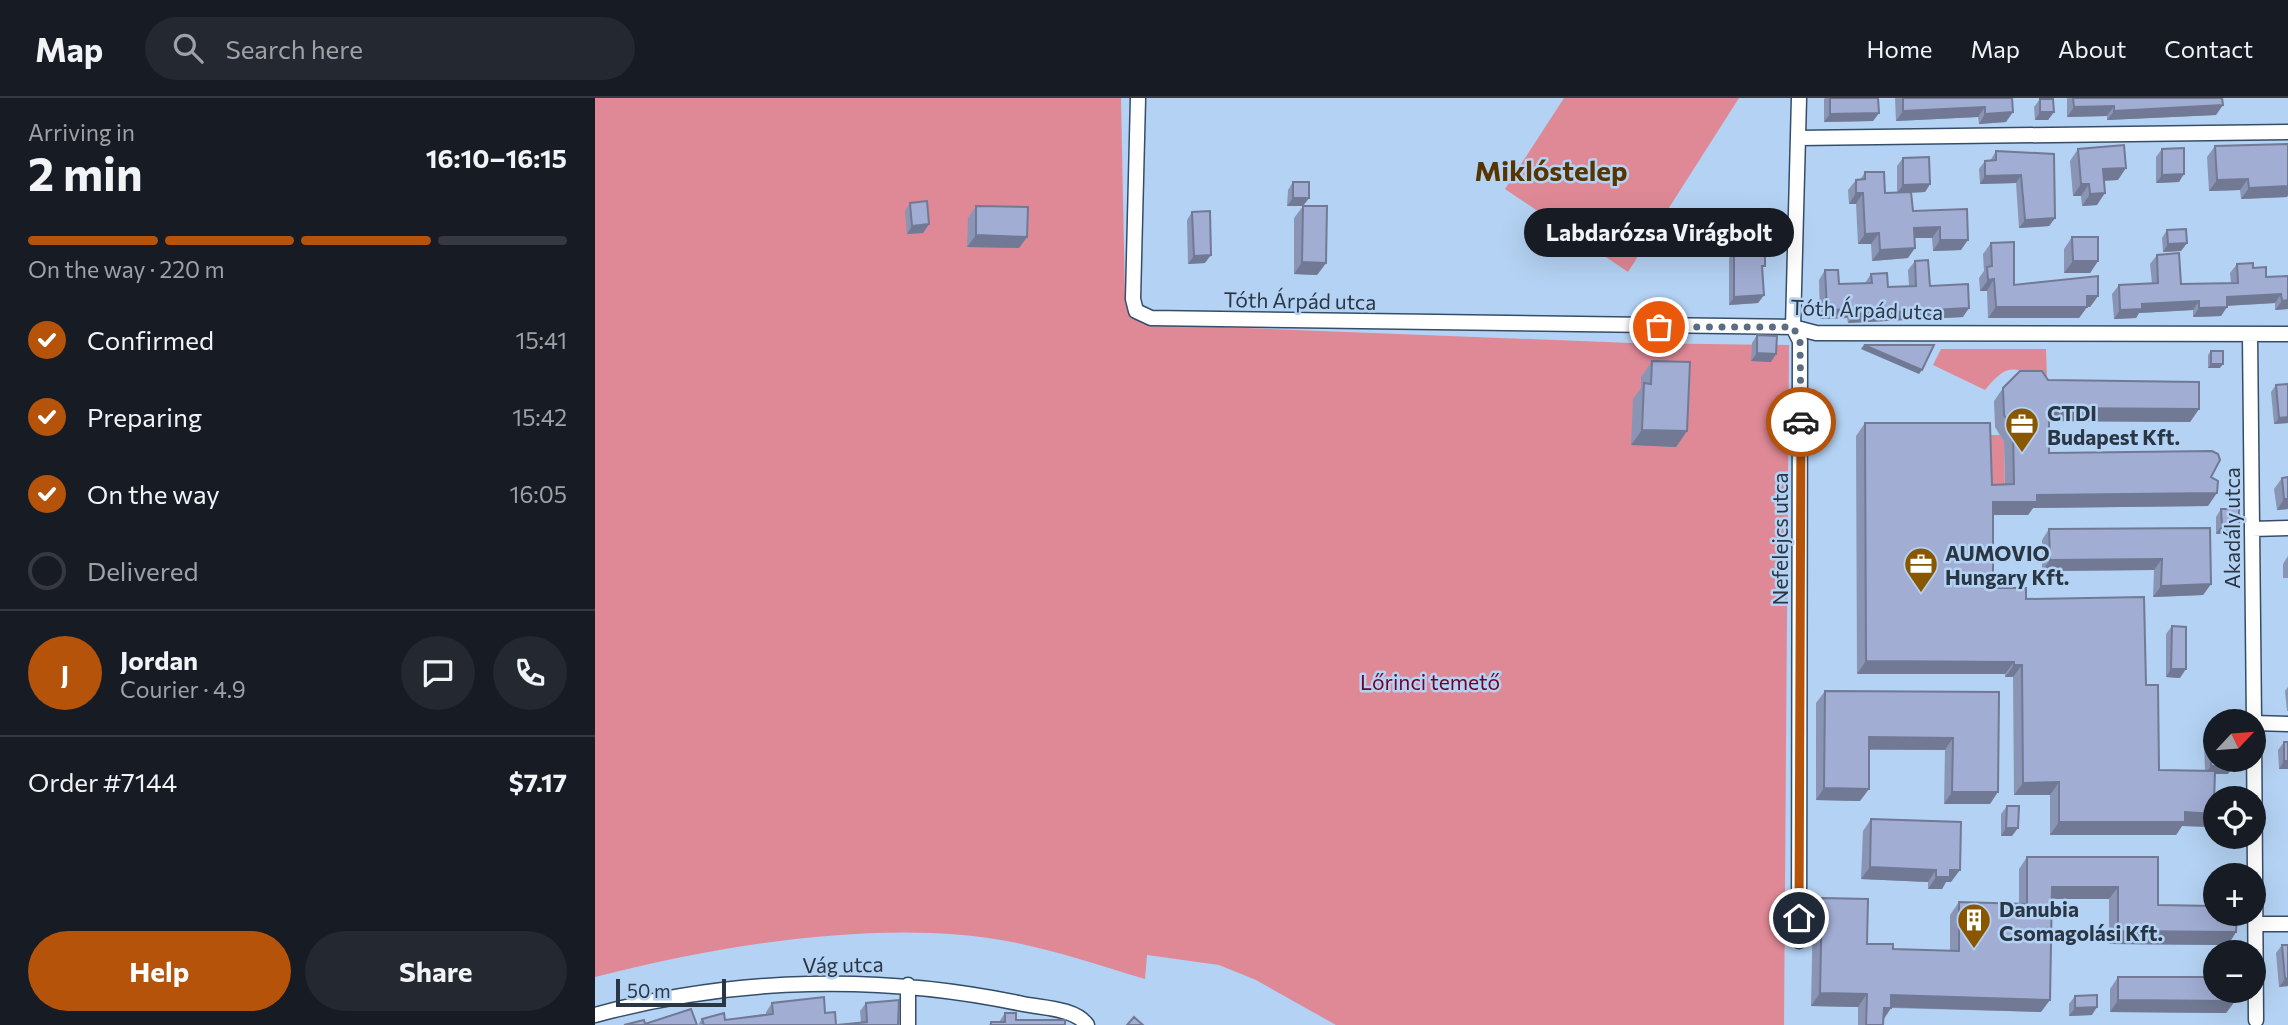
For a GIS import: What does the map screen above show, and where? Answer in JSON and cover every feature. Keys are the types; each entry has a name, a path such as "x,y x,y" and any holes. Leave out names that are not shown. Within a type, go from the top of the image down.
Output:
{"street":[{"name":"Tóth Árpád utca","path":"1137,98 1133,299 1136,311 1151,318 1793,327 1815,333 2288,334"},
{"name":"Nefelejcs utca","path":"1799,98 1793,327 1800,341 1799,940"},
{"path":"1798,138 2288,132"},
{"name":"Akadály utca","path":"2250,335 2254,709"},
{"path":"2252,529 2288,528"},
{"path":"2266,723 2288,724"},
{"path":"2254,772 2255,863"},
{"path":"2266,925 2288,924"},
{"path":"2256,926 2256,1020"},
{"name":"Vág utca","path":"595,1015 686,996 845,982 908,985 1074,1015 1087,1025"},
{"path":"908,985 908,1025"}],"green space":[{"name":"Lőrinci temető","path":"595,98 1121,98 1125,300 1132,316 1144,324 1631,343 1789,345 1784,1025 1336,1025 1256,980 1219,965 1147,955 1145,979 1012,942 912,932 803,938 748,945 595,977"},
{"path":"1564,98 1739,98 1628,272 1505,189"},
{"path":"1941,349 2046,349 2047,379 2008,370 1985,390 1933,365"},
{"path":"1981,435 2000,435 2004,442 2005,497 1983,497"}],"building":[{"path":"1830,98 1878,98 1879,113 1830,114"},
{"path":"1903,98 2012,98 2013,112 1985,114 1985,107 1903,111"},
{"path":"2073,98 2222,98 2223,105 2114,111 2114,106 2074,107"},
{"path":"2040,99 2053,99 2054,112 2040,112"},
{"path":"2288,144 2288,186 2249,188 2248,179 2217,180 2215,146"},
{"path":"2124,145 2126,168 2103,169 2105,193 2090,194 2089,184 2081,184 2078,149"},
{"path":"2184,148 2184,174 2162,175 2162,149"},
{"path":"1996,151 2054,154 2055,218 2025,220 2021,175 1985,176 1985,161 1996,160"},
{"path":"1929,157 1930,184 1903,185 1903,158"},
{"path":"1865,172 1884,172 1885,193 1911,192 1913,211 1967,209 1968,240 1940,240 1940,227 1914,228 1915,248 1880,250 1879,233 1865,234 1863,193 1856,193 1856,180 1865,179"},
{"path":"1293,182 1309,182 1309,198 1293,198"},
{"path":"927,201 929,224 912,226 910,203"},
{"path":"976,206 1028,207 1027,237 976,235"},
{"path":"1303,206 1327,206 1326,263 1302,262"},
{"path":"1210,211 1211,255 1194,256 1192,212"},
{"path":"2186,229 2187,243 2168,244 2167,230"},
{"path":"2072,237 2098,237 2098,261 2073,261"},
{"path":"2014,242 2014,285 2098,276 2098,296 2087,296 2087,307 1996,307 1994,279 1988,280 1987,267 1992,266 1991,243"},
{"path":"1765,249 1765,266 1762,266 1764,295 1734,297 1734,250"},
{"path":"2179,253 2181,284 2238,283 2237,264 2253,263 2253,268 2266,267 2266,277 2288,276 2288,300 2282,301 2281,294 2227,297 2227,307 2199,308 2199,301 2142,304 2142,309 2120,310 2119,285 2158,283 2157,255"},
{"path":"1928,260 1930,286 1968,284 1969,308 1854,314 1854,309 1827,310 1825,270 1838,270 1839,284 1872,283 1871,274 1887,273 1888,287 1916,286 1915,261"},
{"path":"1757,335 1777,336 1776,354 1757,353"},
{"path":"1864,345 1934,345 1922,370"},
{"path":"2211,351 2223,351 2223,364 2211,364"},
{"path":"1652,361 1690,362 1687,431 1642,430 1644,383 1651,384"},
{"path":"2020,371 2042,371 2048,380 2199,382 2199,409 2049,408 2049,453 2212,451 2218,454 2220,460 2211,477 2218,481 2217,493 2037,495 2037,502 1993,502 1993,588 2026,588 2026,599 2144,597 2146,685 2158,685 2159,770 2215,772 2215,786 2203,786 2203,813 2185,812 2185,822 2059,822 2059,782 2023,783 2022,665 2014,665 2014,662 1866,661 1865,423 1990,423 1992,485 2014,484 2013,429 2004,415 2003,388"},
{"path":"2288,384 2288,417 2279,418 2276,385"},
{"path":"2288,477 2288,499 2284,499 2282,478"},
{"path":"2221,509 2239,509 2239,525 2222,525"},
{"path":"2210,528 2211,584 2161,586 2162,559 2050,560 2049,529"},
{"path":"2172,626 2186,627 2186,669 2171,669"},
{"path":"1825,691 1999,692 1998,792 1952,792 1953,738 1869,737 1869,789 1824,788"},
{"path":"2284,742 2288,742 2288,761 2284,761"},
{"path":"2007,806 2019,806 2018,828 2006,828"},
{"path":"1871,819 1961,822 1960,870 1950,870 1950,877 1936,877 1936,870 1870,867"},
{"path":"2027,857 2158,857 2158,905 2203,906 2203,926 2236,926 2236,932 2118,931 2118,887 2052,887 2050,1000 1891,995 1891,1008 1884,1008 1883,1025 1866,1025 1867,994 1820,993 1822,898 1868,899 1867,944 1893,944 1893,949 1959,951 1959,902 2027,904"},
{"path":"2282,945 2288,945 2288,978 2285,979"},
{"path":"2118,977 2203,977 2203,1001 2118,1000"},
{"path":"2097,995 2097,1007 2075,1008 2075,996"},
{"path":"824,997 825,1013 835,1012 836,1025 704,1025 702,1019 724,1013 725,1020 773,1014 772,1003"},
{"path":"899,1000 898,1025 837,1025 867,1022 866,1003"},
{"path":"691,1009 697,1025 624,1025 644,1020 645,1024"},
{"path":"1005,1013 1016,1013 1016,1020 1065,1020 1065,1025 991,1025 991,1022 1005,1022"},
{"path":"1134,1017 1143,1025 1127,1025"}],"way so far":[{"path":"1659,327 1793,327 1800,341 1801,422"}],"place":[{"name":"Labdarózsa Virágbolt","path":"1659,327"},
{"name":"CTDI Budapest Kft.","path":"2022,454"},
{"name":"AUMOVIO Hungary Kft.","path":"1921,594"},
{"name":"Danubia Csomagolási Kft.","path":"1974,950"}],"district":[{"name":"Miklóstelep","path":"1551,170"}],"route":[{"path":"1799,918 1801,422"}]}
